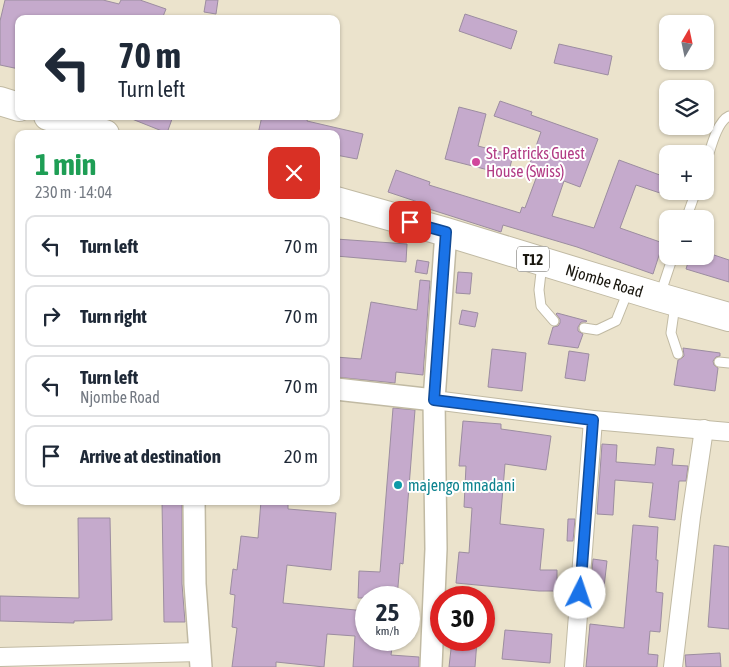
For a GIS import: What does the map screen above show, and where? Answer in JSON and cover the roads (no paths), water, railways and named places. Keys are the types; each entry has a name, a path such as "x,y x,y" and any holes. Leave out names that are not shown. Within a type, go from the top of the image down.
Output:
{"highway":[{"path":"0,101 15,106"},
{"path":"61,120 92,130"},
{"name":"Njombe Road","path":"340,202 729,317"}],"street":[{"path":"431,667 436,549 434,400 446,232"},
{"path":"340,390 593,420 729,432"},
{"path":"574,667 593,420"},
{"path":"673,667 704,429"},
{"path":"0,657 81,661 201,660 195,584 194,505"}],"lane":[{"path":"712,145 719,125 729,116"},
{"path":"542,262 539,290 541,306 554,321"},
{"path":"672,265 667,300 671,333 678,354"},
{"path":"584,328 597,330 616,321 630,288"},
{"path":"719,362 729,363"}],"place":[{"name":"St. Patricks Guest House (Swiss)","path":"476,162"},
{"name":"majengo mnadani","path":"398,485"}]}
